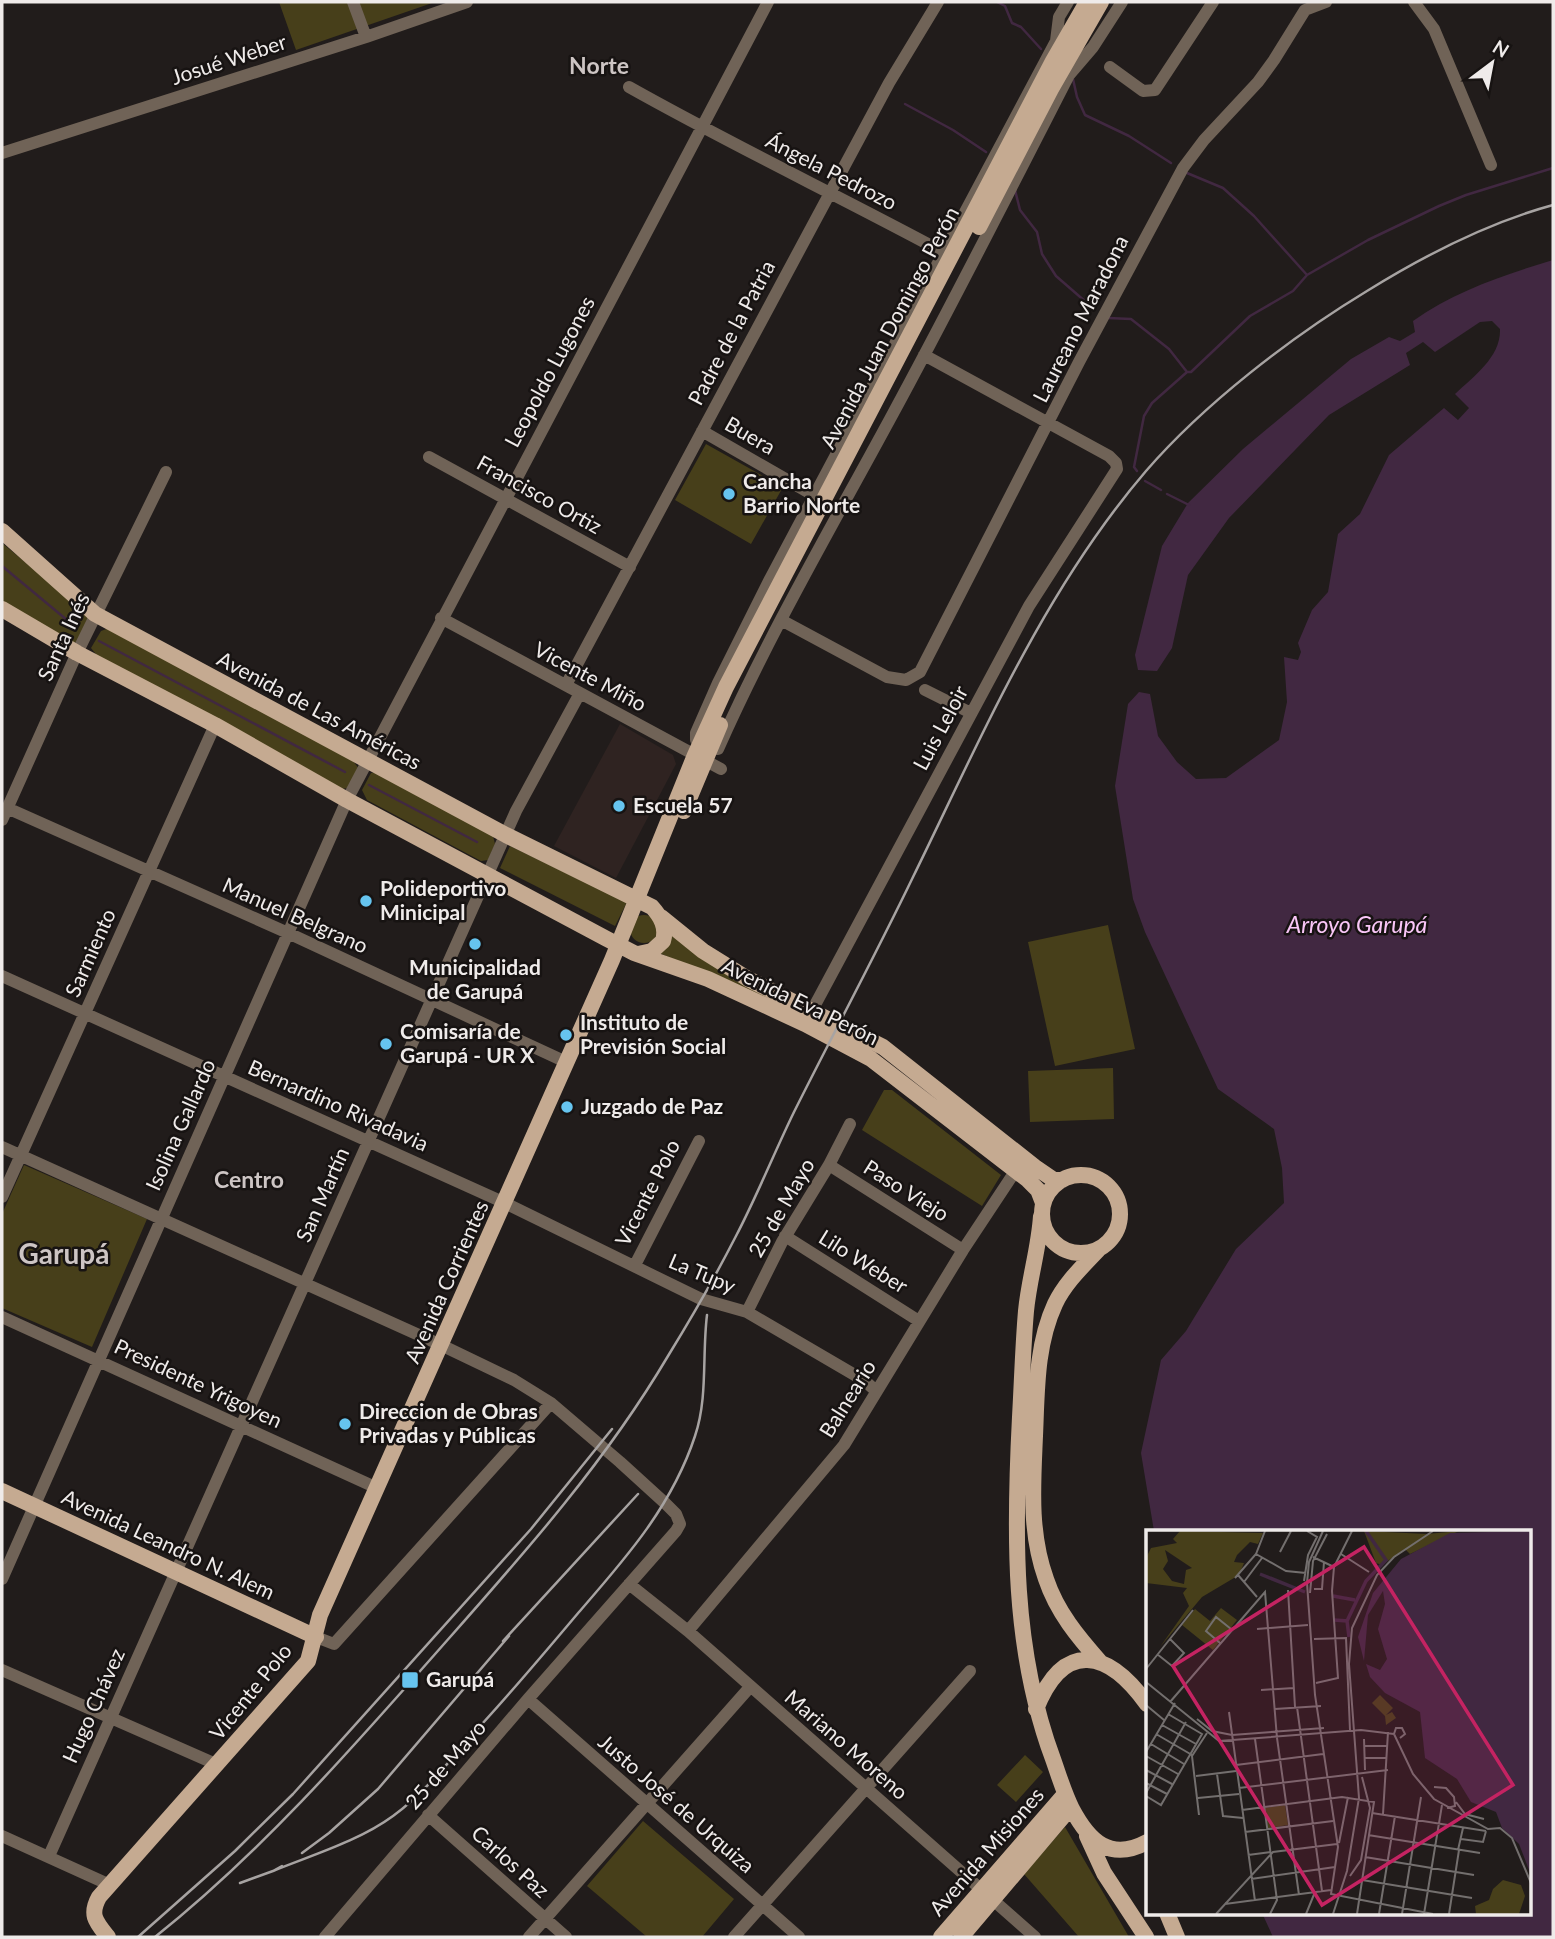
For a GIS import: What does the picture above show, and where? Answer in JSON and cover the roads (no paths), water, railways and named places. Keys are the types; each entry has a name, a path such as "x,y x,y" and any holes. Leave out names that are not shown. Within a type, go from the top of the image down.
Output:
{"main road":[{"name":"Avenida Juan Domingo Perón","path":"617,944 640,902 764,611 1087,2"},
{"name":"Avenida Juan Domingo Perón","path":"700,758 772,615 888,401 1051,89 1101,2"},
{"name":"Avenida de Las Américas","path":"2,531 95,614 506,835 640,902"},
{"path":"2,609 77,653 617,944"},
{"name":"Avenida Eva Perón","path":"640,902 703,951 887,1070 1016,1170 1038,1190 1042,1210"},
{"path":"638,954 652,951 663,941 665,934 659,915"},
{"name":"Avenida Eva Perón","path":"617,944 883,1047 1035,1167 1054,1180 1062,1180"},
{"name":"Avenida Corrientes","path":"316,1637 320,1615 505,1203 617,944"},
{"path":"1146,1703 1121,1675 1101,1663 1067,1622 1055,1603 1035,1540 1033,1513 1037,1376 1044,1334 1061,1293 1074,1275 1115,1234 1119,1223 1117,1199 1110,1188 1100,1180 1077,1175 1062,1180 1048,1192 1042,1210 1026,1312 1015,1506 1017,1585 1036,1709 1068,1800 1104,1873 1146,1937"},
{"path":"1042,1210 1049,1237 1065,1250 1083,1254 1098,1250"},
{"name":"Avenida Leandro N. Alem","path":"2,1491 316,1637"},
{"name":"Vicente Polo","path":"108,1937 94,1920 93,1914 99,1897 301,1671 308,1661 316,1637"},
{"path":"1036,1709 1048,1682 1062,1667 1074,1662 1101,1663"},
{"name":"Avenida Misiones","path":"961,1937 988,1895 1068,1800"},
{"path":"1084,1831 1104,1847 1115,1850 1146,1842"},
{"name":"Avenida Misiones","path":"941,1937 988,1895"},
{"path":"1167,1914 1177,1937"}],"street":[{"path":"353,2 366,37"},
{"name":"Josué Weber","path":"2,153 467,2"},
{"name":"Leopoldo Lugones","path":"366,761 768,2"},
{"name":"Padre de la Patria","path":"566,685 889,83 938,2"},
{"path":"1068,2 1059,17 1056,41 718,683 696,733 700,758 717,751 741,696 924,355 1069,75 1093,47 1122,2"},
{"name":"Laureano Maradona","path":"781,620 887,677 906,680 920,671 1079,362 1183,168 1203,140 1258,82 1274,60 1302,6 1326,2"},
{"path":"1414,2 1434,29 1491,165"},
{"path":"1110,66 1143,91 1155,90 1208,3"},
{"name":"Ángela Pedrozo","path":"629,87 943,252"},
{"path":"924,355 1049,423"},
{"name":"Luis Leloir","path":"808,1018 1029,606 1117,470 1116,463 1110,456 1049,423"},
{"name":"Buera","path":"702,431 815,496"},
{"name":"Francisco Ortiz","path":"429,457 630,567"},
{"name":"Santa Inés","path":"4,814 95,614 166,472"},
{"name":"Vicente Miño","path":"441,618 721,769"},
{"path":"925,690 971,713"},
{"path":"506,835 580,693"},
{"name":"Sarmiento","path":"2,1197 215,725"},
{"name":"Isolina Gallardo","path":"2,1579 366,761"},
{"name":"Manuel Belgrano","path":"4,814 148,872 288,933 566,1062"},
{"name":"San Martín","path":"175,1572 506,835"},
{"name":"Bernardino Rivadavia","path":"2,976 505,1203"},
{"name":"25 de Mayo","path":"747,1312 786,1236 829,1165 850,1124"},
{"name":"Vicente Polo","path":"635,1265 699,1141"},
{"path":"2,1147 441,1345 514,1380 551,1403"},
{"name":"Paso Viejo","path":"829,1165 963,1250"},
{"name":"Balneario","path":"688,1631 844,1444 963,1250 1016,1170"},
{"name":"La Tupy","path":"505,1203 701,1299 747,1312 865,1381 876,1391"},
{"name":"Lilo Weber","path":"786,1236 919,1321"},
{"name":"Presidente Yrigoyen","path":"2,1317 377,1488"},
{"name":"25 de Mayo","path":"326,1937 680,1524 676,1514 665,1503 551,1403"},
{"name":"Vicente Polo","path":"316,1637 334,1644 551,1403"},
{"name":"Hugo Chávez","path":"50,1856 175,1572"},
{"name":"Mariano Moreno","path":"629,1584 688,1631 1035,1937"},
{"path":"2,1670 218,1765"},
{"path":"734,1937 970,1671"},
{"path":"529,1937 750,1687"},
{"name":"Justo José de Urquiza","path":"528,1699 799,1937"},
{"name":"Carlos Paz","path":"428,1815 566,1937"},
{"path":"3,1839 50,1856 110,1885"}],"water":[{"name":"Arroyo Garupá","path":"1553,260 1553,1937 1273,1937 1262,1914 1530,1914 1530,1530 1154,1530 1141,1453 1161,1360 1186,1331 1236,1249 1284,1203 1282,1168 1274,1129 1218,1089 1145,932 1133,899 1115,786 1128,704 1139,692 1150,694 1158,736 1177,762 1196,779 1226,778 1279,740 1287,702 1284,657 1298,660 1301,652 1298,643 1312,610 1328,592 1338,534 1360,514 1389,455 1444,408 1458,420 1469,408 1455,394 1491,357 1499,339 1500,329 1492,321 1480,322 1435,352 1423,342 1406,353 1410,365 1329,415 1229,518 1188,575 1172,648 1157,671 1138,670 1135,655 1162,546 1188,503 1243,449 1351,359 1389,337 1400,341 1415,332 1413,321 1446,301"}],"waterway":[{"path":"997,2 1005,6 1012,23 1021,27 1041,49"},
{"path":"1073,79 1085,115 1129,136 1171,163"},
{"path":"905,104 953,130 986,152"},
{"path":"1187,372 1191,372 1250,316 1293,291 1307,275 1368,240 1466,195 1553,168"},
{"path":"1187,173 1223,188 1254,216 1307,275"},
{"path":"1015,190 1020,210 1037,232 1042,254 1056,276 1094,309"},
{"path":"1108,318 1131,319 1169,349 1187,372 1152,403 1144,416 1134,467 1137,471"},
{"path":"1145,481 1161,490"},
{"path":"1167,494 1189,505"},
{"path":"2,566 73,625"},
{"path":"99,641 345,772"},
{"path":"369,785 477,842"}],"railway":[{"path":"155,1937 230,1872 302,1801 370,1728 559,1510 643,1396 695,1312 736,1236 794,1112 1017,666 1076,565 1109,517 1146,471 1221,397 1338,309 1457,241 1504,221 1553,205"},
{"path":"273,1871 365,1833 405,1806 440,1772 507,1697 630,1551 661,1508 695,1436 702,1407 707,1315"},
{"path":"138,1937 235,1851 293,1794 531,1529 612,1429"},
{"path":"503,1641 638,1494"},
{"path":"302,1853 378,1789 509,1636"},
{"path":"240,1883 282,1866"}],"place":[{"name":"Cancha Barrio Norte","path":"729,494"},
{"name":"Escuela 57","path":"619,806"},
{"name":"Polideportivo Minicipal","path":"366,901"},
{"name":"Municipalidad de Garupá","path":"475,944"},
{"name":"Instituto de Previsión Social","path":"566,1035"},
{"name":"Comisaría de Garupá - UR X","path":"386,1044"},
{"name":"Juzgado de Paz","path":"567,1107"},
{"name":"Direccion de Obras Privadas y Públicas","path":"345,1424"},
{"name":"Garupá","path":"410,1680"}],"district":[{"name":"Norte","path":"599,66"},
{"name":"Centro","path":"249,1180"},
{"name":"Garupá","path":"64,1254"}]}
